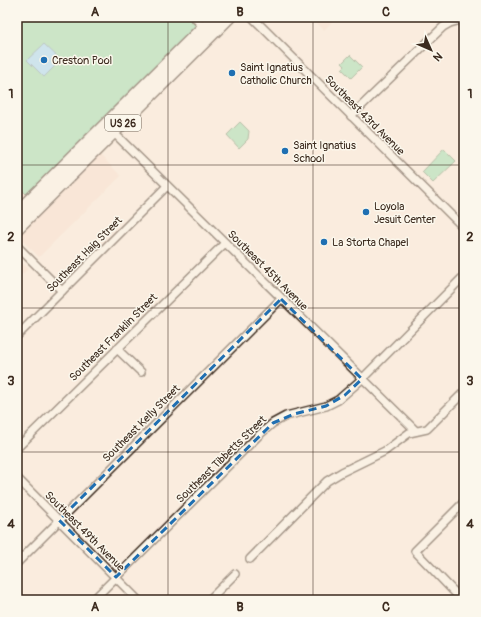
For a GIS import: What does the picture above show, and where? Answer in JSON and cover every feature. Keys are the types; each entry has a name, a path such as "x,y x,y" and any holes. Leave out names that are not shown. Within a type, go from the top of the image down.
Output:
{"main road":[{"name":"US 26","path":"207,31 214,17"},
{"name":"US 26","path":"17,228 109,129 207,31 229,17"},
{"name":"US 26","path":"17,213 109,129"}],"street":[{"path":"194,17 207,31"},
{"name":"Southeast 43rd Avenue","path":"252,17 464,228"},
{"path":"351,116 442,27 464,19"},
{"name":"Southeast 45th Avenue","path":"109,129 416,431"},
{"name":"Southeast Haig Street","path":"17,336 167,186"},
{"name":"Southeast Franklin Street","path":"17,448 225,242"},
{"path":"17,246 62,291"},
{"name":"Southeast Tibbetts Street","path":"93,600 259,434 273,423 294,414 314,410 338,400 362,379 464,276"},
{"name":"Southeast Kelly Street","path":"17,563 281,299"},
{"path":"117,348 141,372"},
{"path":"250,559 327,481 342,472 374,458 409,432 427,429 464,392"},
{"name":"Southeast 49th Avenue","path":"17,478 138,600"},
{"path":"462,600 415,551 463,504"},
{"path":"209,600 235,574"}],"highlighted area":[{"path":"281,299 362,379 345,395 326,406 294,414 273,423 116,577 59,520"}],"shaded area":[{"path":"311,17 337,17 324,30"},
{"path":"99,154 121,176 39,257 20,238 20,234"},
{"path":"17,185 28,196 17,207"},
{"path":"17,258 28,269 17,279"}],"green space":[{"path":"17,17 203,18 28,196 17,185"},
{"path":"350,55 362,67 351,78 342,69 345,66 342,63"},
{"path":"240,122 249,131 248,139 239,148 227,135"},
{"path":"444,149 456,161 433,183 422,172"}],"water":[{"name":"Creston Pool","path":"44,44 61,60 44,77 27,60"}],"place":[{"name":"Creston Pool","path":"44,60"},
{"name":"Saint Ignatius Catholic Church","path":"232,73"},
{"name":"Saint Ignatius School","path":"285,151"},
{"name":"Loyola Jesuit Center","path":"366,212"},
{"name":"La Storta Chapel","path":"324,242"}]}
